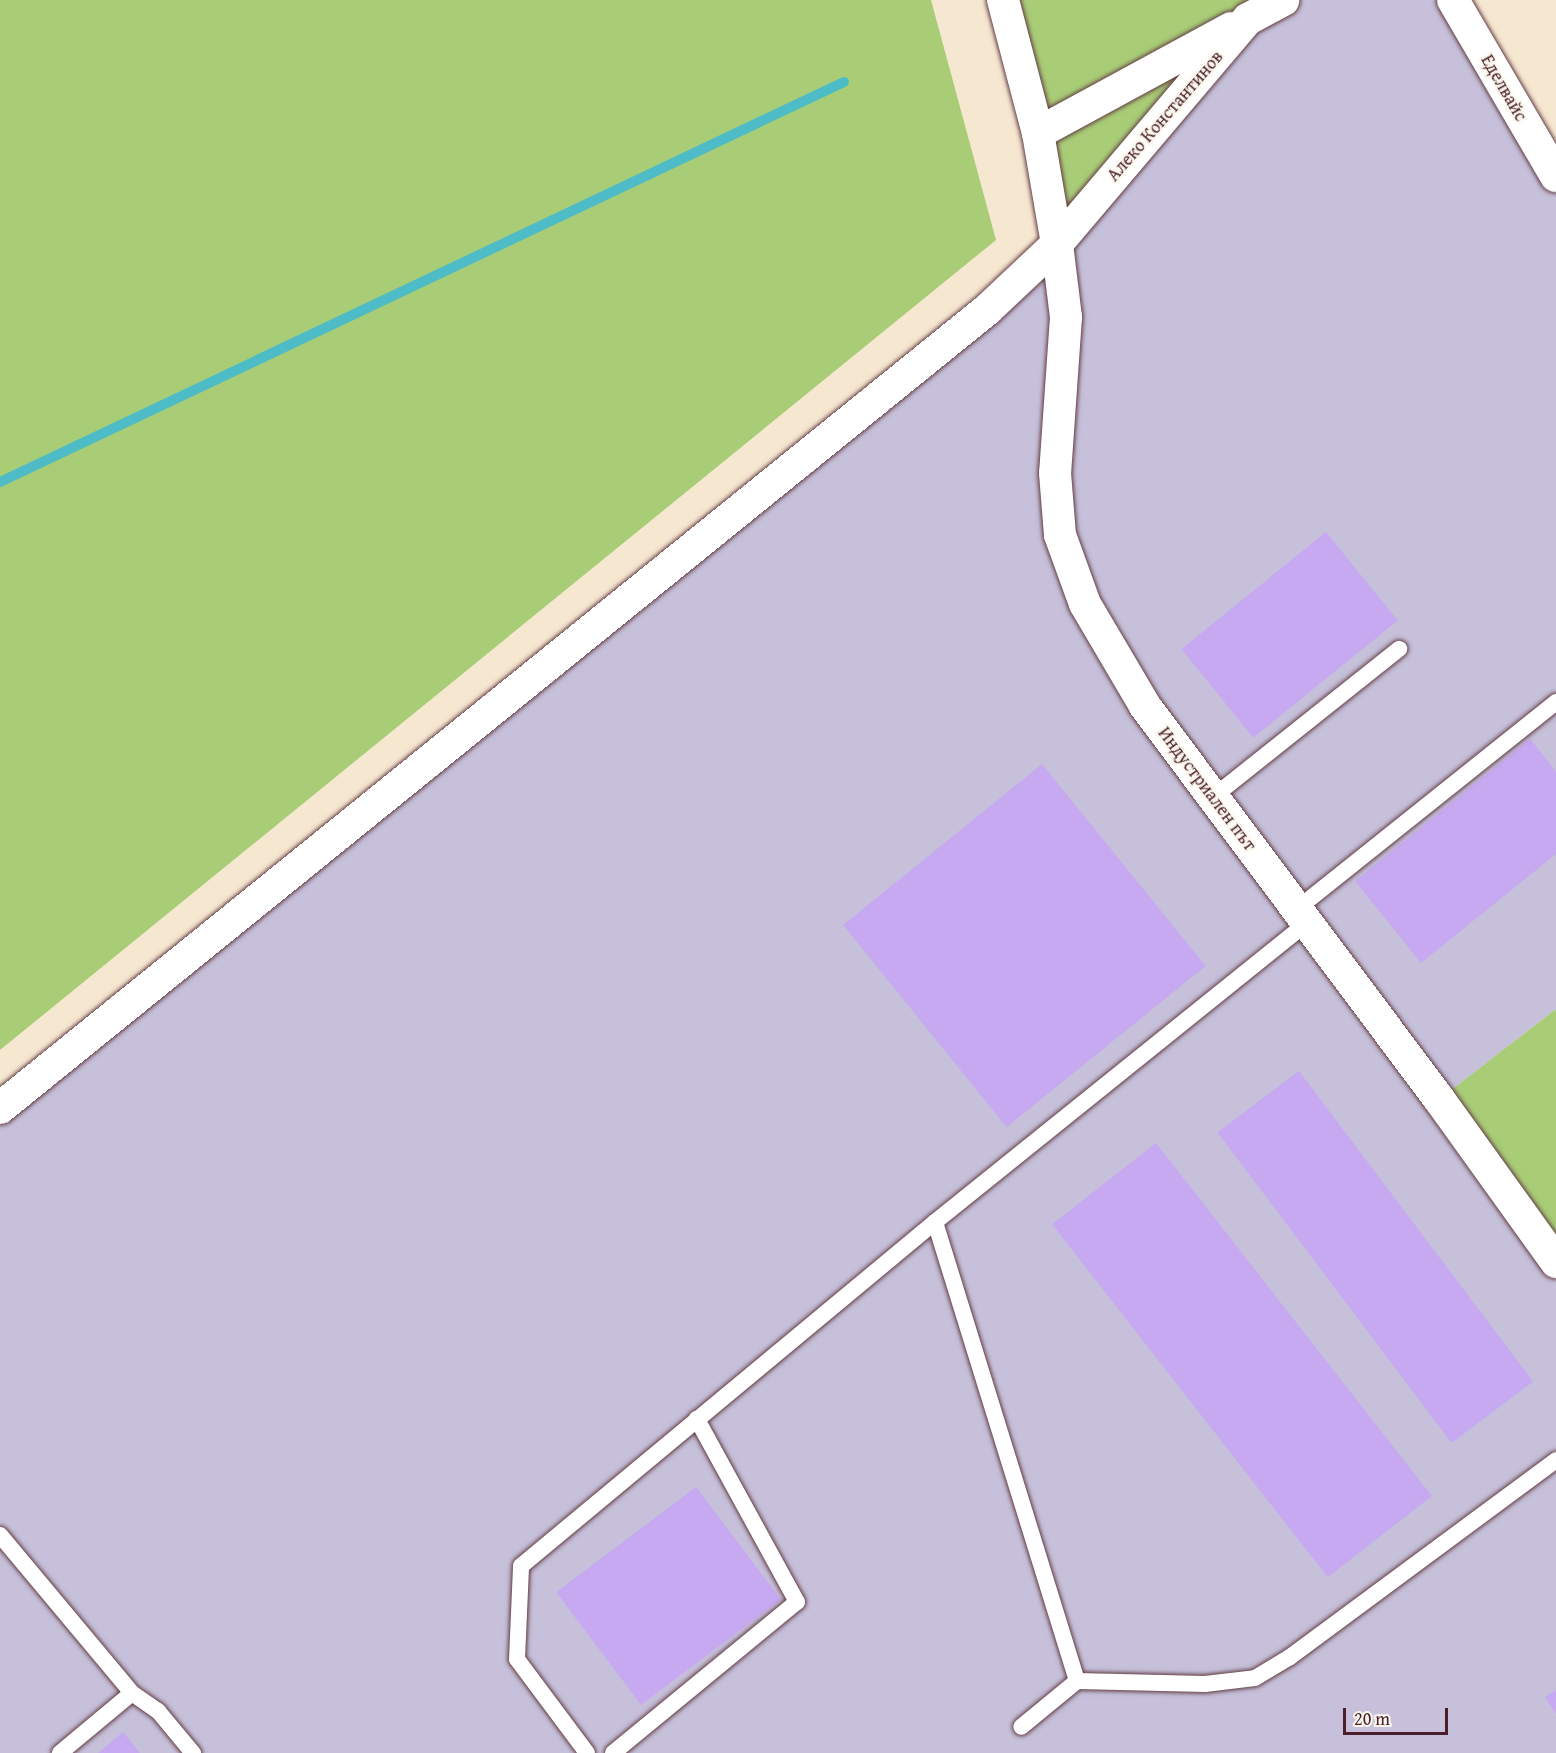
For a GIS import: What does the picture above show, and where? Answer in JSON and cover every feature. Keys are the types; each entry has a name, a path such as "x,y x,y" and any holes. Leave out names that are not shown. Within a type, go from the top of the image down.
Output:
{"street":[{"name":"Индустриален път","path":"1002,0 1038,133 1057,244 1066,317 1055,473 1060,535 1085,604 1145,706 1440,1099 1556,1262"},
{"name":"Алеко Константинов","path":"0,1108 987,310 1057,244 1248,19 1283,0"},
{"name":"Еделвайс","path":"1453,0 1556,176"},
{"path":"1038,133 1248,19"}],"lane":[{"path":"1213,797 1399,649"},
{"path":"586,1753 518,1659 521,1566 1556,702"},
{"path":"935,1222 1077,1681"},
{"path":"613,1753 797,1602 697,1419"},
{"path":"1021,1727 1077,1681 1205,1684 1255,1678 1290,1657 1556,1460"},
{"path":"0,1535 132,1693 158,1711 193,1753"},
{"path":"60,1753 132,1693"}],"shaded area":[{"path":"1283,0 1453,0 1556,176 1556,1009 1440,1099 1556,1262 1556,1753 0,1753 0,1108 987,310"}],"green space":[{"path":"0,0 931,0 996,240 0,1050"},
{"path":"1003,0 1283,0 1057,244"},
{"path":"1556,1009 1556,1239 1450,1091"}],"building":[{"path":"1326,532 1398,621 1253,738 1181,649"},
{"path":"1530,739 1556,771 1556,854 1421,963 1355,881"},
{"path":"1042,764 1206,966 1007,1127 843,925"},
{"path":"1299,1071 1533,1382 1452,1443 1218,1132"},
{"path":"1156,1143 1432,1496 1328,1577 1052,1224"},
{"path":"696,1487 781,1600 641,1705 556,1592"},
{"path":"1556,1690 1556,1714 1545,1697"},
{"path":"123,1732 140,1753 98,1753"}],"waterway":[{"path":"0,482 844,82"}]}
